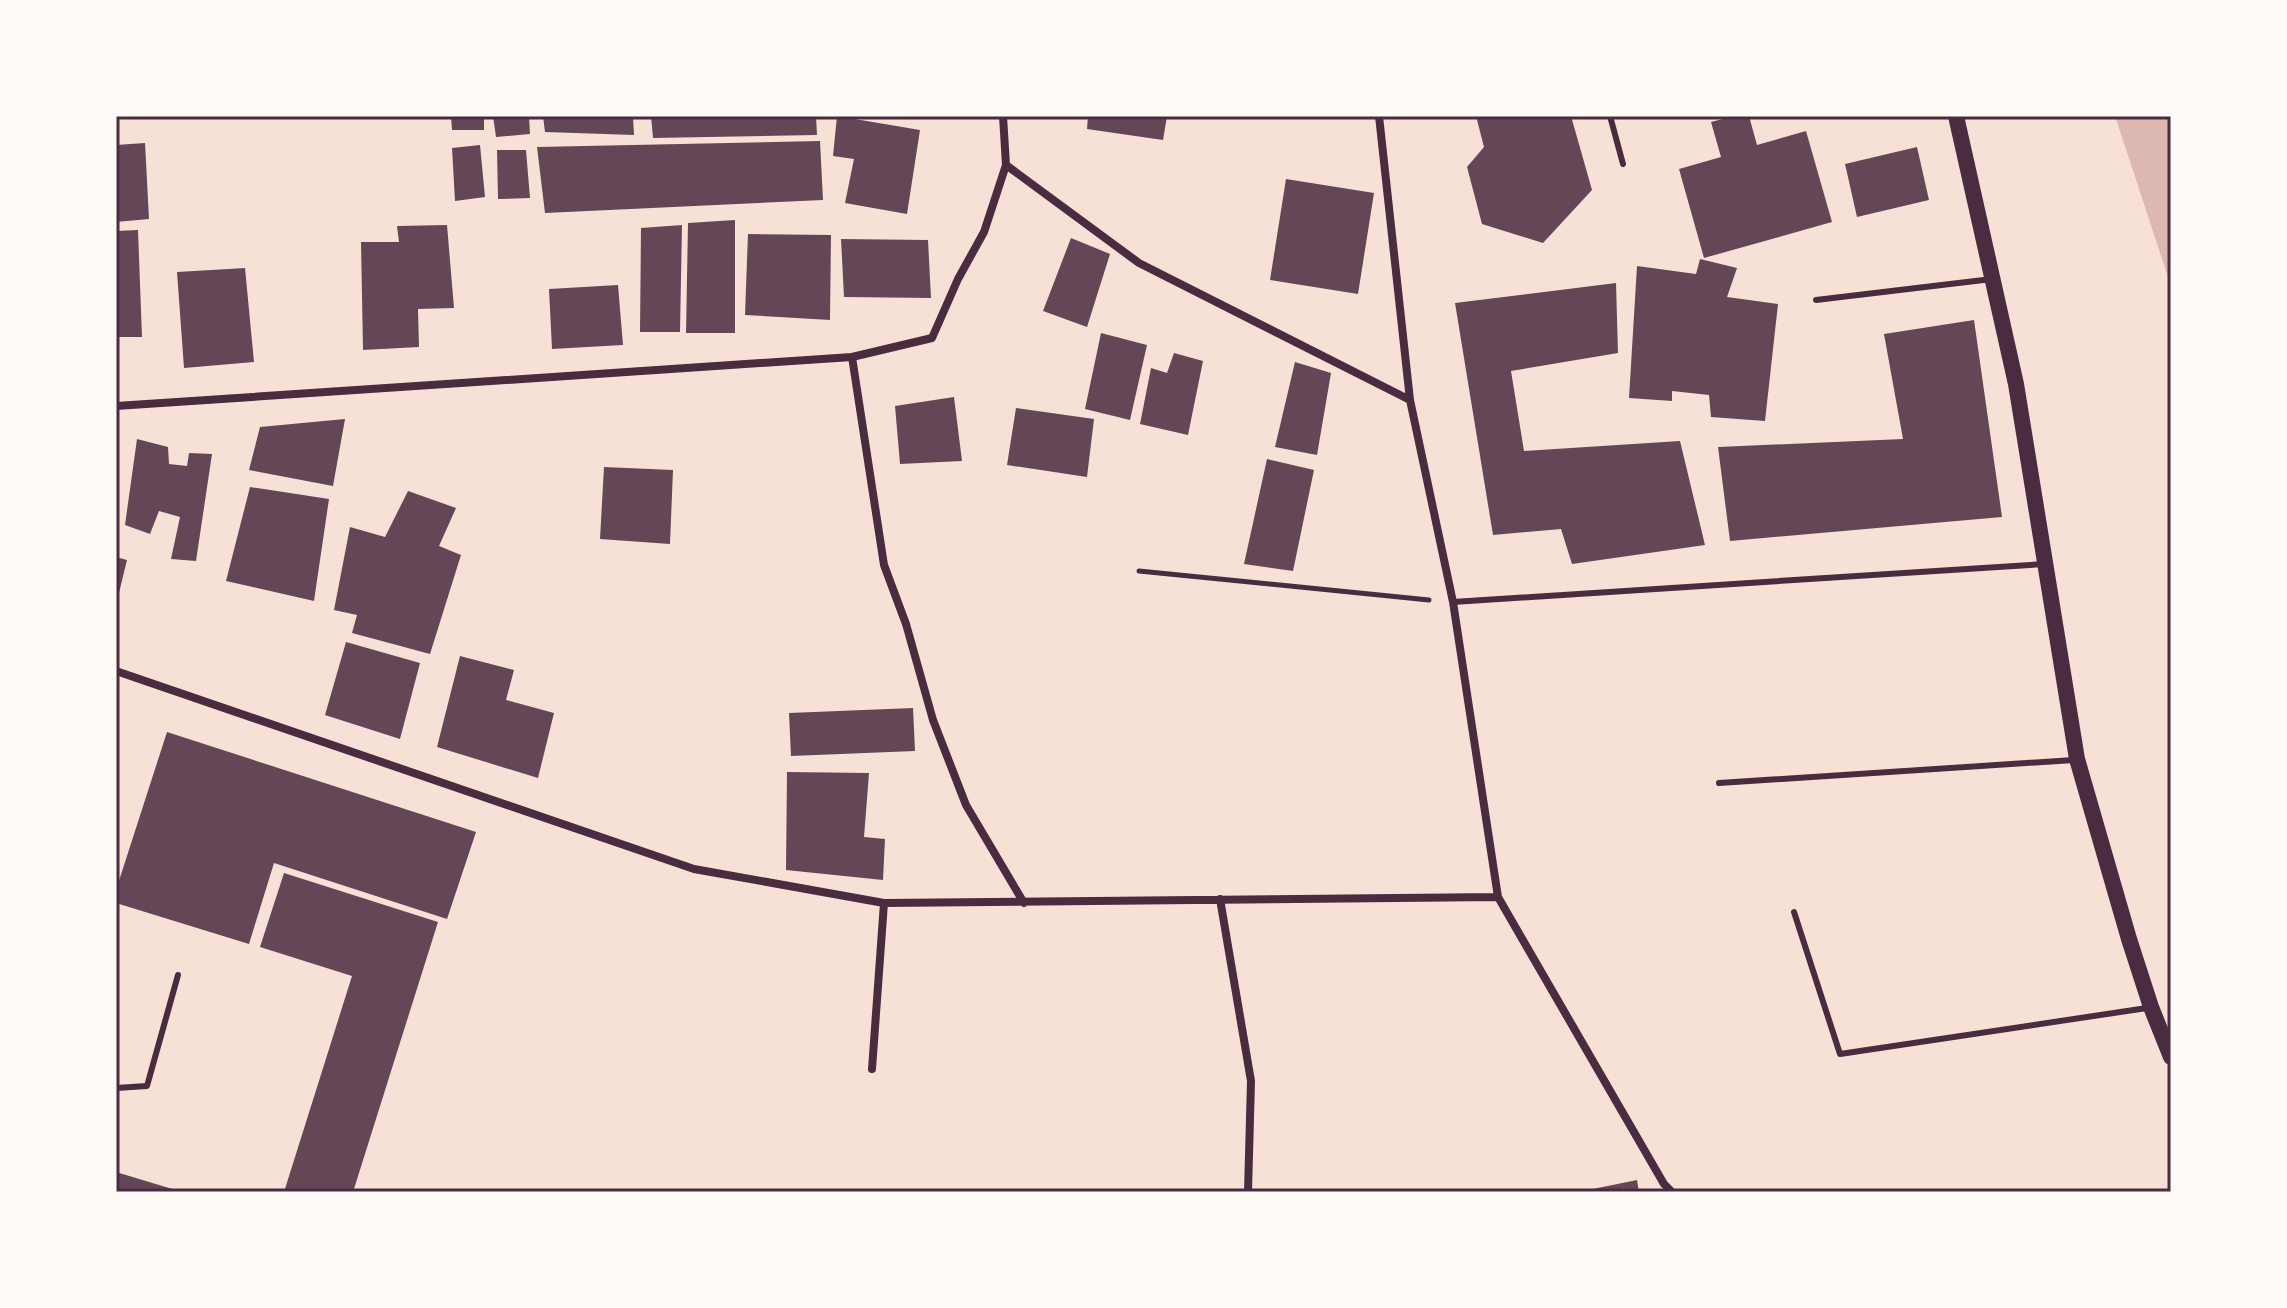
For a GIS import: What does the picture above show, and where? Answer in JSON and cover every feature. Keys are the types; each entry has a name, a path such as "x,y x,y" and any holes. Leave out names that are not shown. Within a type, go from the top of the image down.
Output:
{"main road":[{"path":"1956,116 2016,384 2077,759 2151,1007 2171,1057"}],"street":[{"path":"116,406 852,357 932,338 958,279 984,232 1006,165 1003,116"},
{"path":"1379,116 1410,400 1453,602 1498,897 1664,1184 1672,1192"},
{"path":"1006,165 1139,263 1410,400"},
{"path":"852,357 884,565 906,624 933,720 966,805 1024,903"},
{"path":"116,671 694,869 884,903 1498,897"},
{"path":"1220,899 1251,1081 1248,1192"},
{"path":"872,1069 884,903"}],"lane":[{"path":"1610,116 1623,164"},
{"path":"1816,300 1992,279"},
{"path":"1453,602 2045,564"},
{"path":"1719,783 2077,759"},
{"path":"1794,912 1840,1054 2151,1007"},
{"path":"116,1088 147,1086 178,975"}],"path":[{"path":"1139,571 1453,602"}],"shaded area":[{"path":"2115,116 2171,116 2171,286"}],"building":[{"path":"451,116 484,116 484,130 452,130"},
{"path":"493,116 529,116 530,134 496,137"},
{"path":"543,116 633,116 634,135 545,132"},
{"path":"651,116 816,116 817,135 653,138"},
{"path":"837,116 920,130 907,214 845,203 854,159 833,156"},
{"path":"1088,116 1167,116 1163,140 1087,129"},
{"path":"1476,116 1571,116 1592,190 1543,243 1482,224 1467,167 1484,147"},
{"path":"1749,116 1757,145 1806,131 1832,222 1704,258 1679,169 1721,157 1711,122"},
{"path":"820,141 823,200 545,213 537,147"},
{"path":"145,143 149,219 116,222 116,145"},
{"path":"480,145 485,197 455,201 452,148"},
{"path":"1917,147 1929,200 1857,217 1845,164"},
{"path":"497,150 526,150 530,198 498,199"},
{"path":"1286,179 1374,193 1358,294 1270,280"},
{"path":"735,220 735,333 686,333 688,223"},
{"path":"447,225 454,308 418,309 419,347 363,350 361,242 399,242 397,226"},
{"path":"682,225 680,332 640,332 641,228"},
{"path":"138,230 142,337 116,337 116,231"},
{"path":"748,234 831,235 830,320 745,315"},
{"path":"1071,238 1110,254 1087,327 1043,311"},
{"path":"841,239 928,240 931,298 844,297"},
{"path":"1700,259 1737,268 1727,297 1778,304 1765,421 1711,417 1709,395 1672,391 1672,401 1629,398 1637,266 1696,274"},
{"path":"245,268 254,362 184,368 177,272"},
{"path":"1616,283 1618,353 1511,371 1524,451 1680,441 1705,545 1572,564 1561,529 1493,535 1455,303"},
{"path":"618,285 623,345 552,349 549,289"},
{"path":"1974,320 2002,517 1730,541 1718,447 1903,439 1884,334"},
{"path":"1101,333 1147,345 1130,420 1085,409"},
{"path":"1174,353 1203,361 1188,435 1140,424 1151,368 1167,373"},
{"path":"1295,362 1331,373 1317,455 1275,447"},
{"path":"954,397 962,461 900,464 895,406"},
{"path":"1016,408 1094,419 1087,477 1007,465"},
{"path":"345,419 333,486 249,470 260,427"},
{"path":"137,439 168,447 169,464 187,466 189,453 212,454 196,561 171,559 180,517 159,511 150,534 125,525"},
{"path":"1267,459 1314,470 1293,571 1244,564"},
{"path":"604,467 673,470 670,544 600,539"},
{"path":"250,487 329,499 314,601 226,581"},
{"path":"408,491 456,508 439,546 461,555 430,654 352,633 357,615 334,610 350,527 385,537"},
{"path":"116,557 127,560 117,601 116,600"},
{"path":"346,642 420,663 400,739 325,715"},
{"path":"460,656 514,670 506,700 554,713 538,778 437,747"},
{"path":"913,708 915,751 791,756 789,713"},
{"path":"167,732 476,832 447,919 274,863 249,944 116,903 116,890"},
{"path":"787,772 869,773 864,837 885,839 883,880 786,870"},
{"path":"284,873 438,922 353,1192 284,1192 352,976 260,947"},
{"path":"116,1172 179,1191 179,1192 116,1192"},
{"path":"1637,1180 1639,1192 1583,1192 1583,1191"}]}
